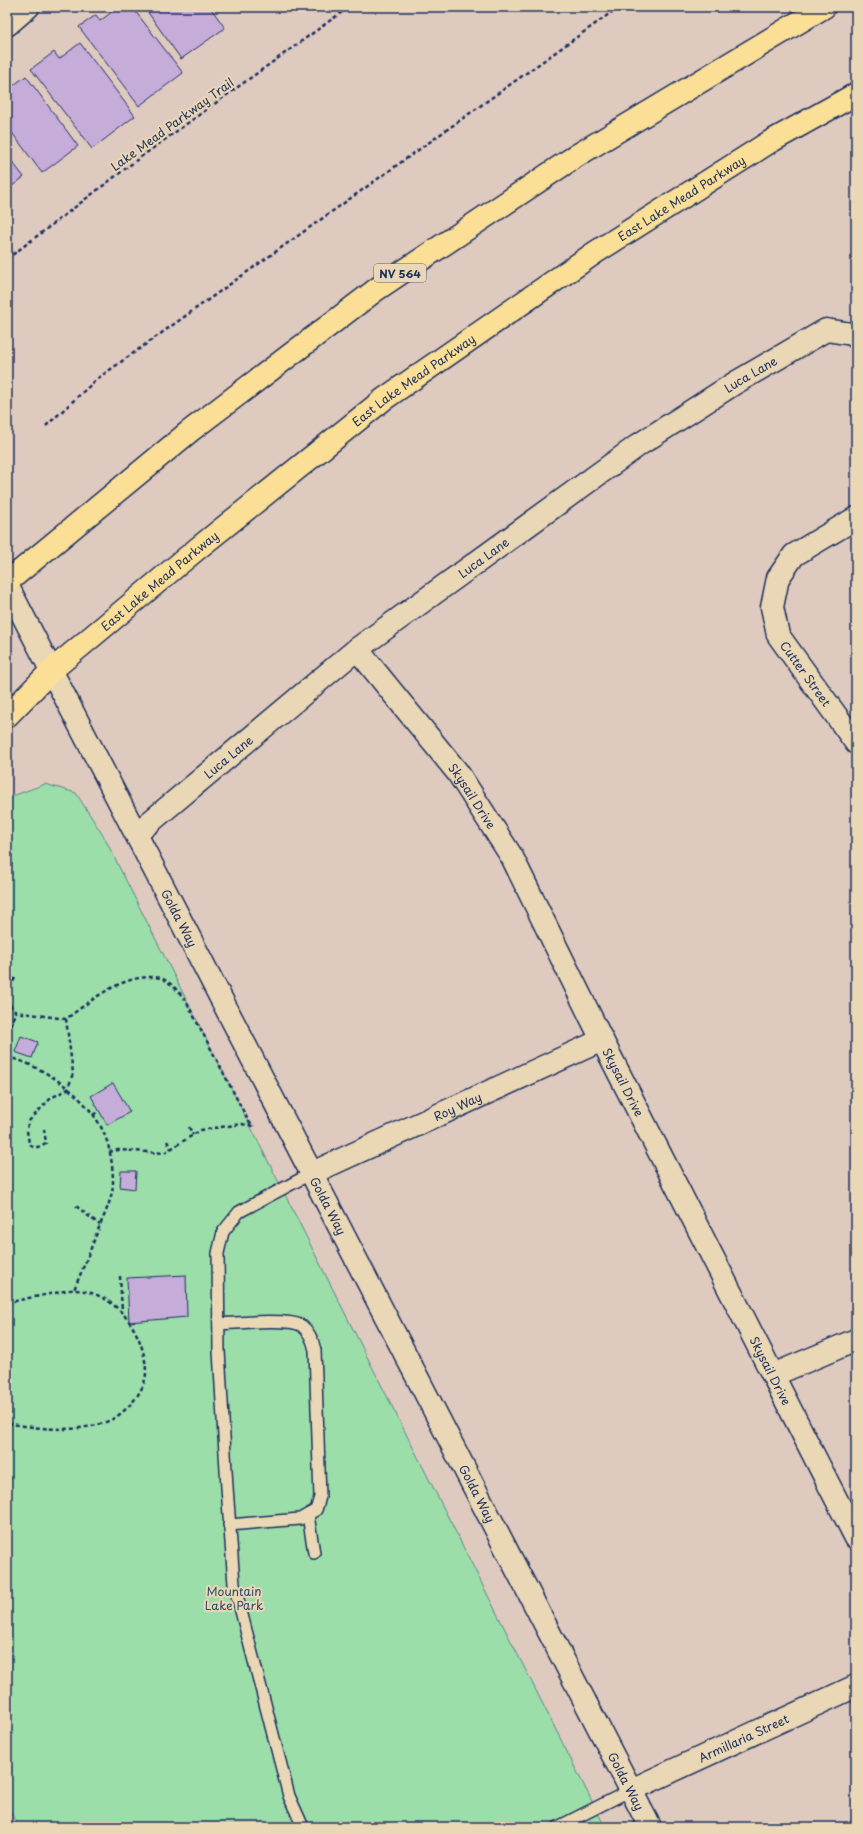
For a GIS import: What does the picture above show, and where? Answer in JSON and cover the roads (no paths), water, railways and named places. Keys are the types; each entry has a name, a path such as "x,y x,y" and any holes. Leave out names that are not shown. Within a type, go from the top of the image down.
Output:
{"main road":[{"name":"NV 564","path":"7,584 190,431 377,288 576,156 824,7"},
{"name":"East Lake Mead Parkway","path":"7,716 52,670 197,549 384,399 596,252 768,143 856,94"}],"street":[{"path":"7,25 28,7"},
{"name":"Luca Lane","path":"137,834 357,649 640,444 736,383 826,330 852,334 856,337"},
{"name":"Cutter Street","path":"856,518 794,555 778,578 772,607 778,635 856,743"},
{"name":"Golda Way","path":"7,584 650,1827"},
{"name":"Skysail Drive","path":"357,649 458,774 512,857 602,1040 856,1538"},
{"name":"Roy Way","path":"312,1173 602,1040"},
{"path":"774,1375 856,1340"},
{"name":"Armillaria Street","path":"631,1790 856,1686"}],"lane":[{"path":"303,1827 289,1796 234,1584 229,1525 219,1324 218,1253 223,1232 240,1212 312,1173"},
{"path":"219,1324 290,1322 302,1326 312,1338 315,1350 320,1497 316,1510 300,1519 229,1525"},
{"path":"308,1515 314,1554"},
{"path":"558,1827 631,1790"}],"park label":[{"name":"Mountain Lake Park","path":"234,1598"}]}
